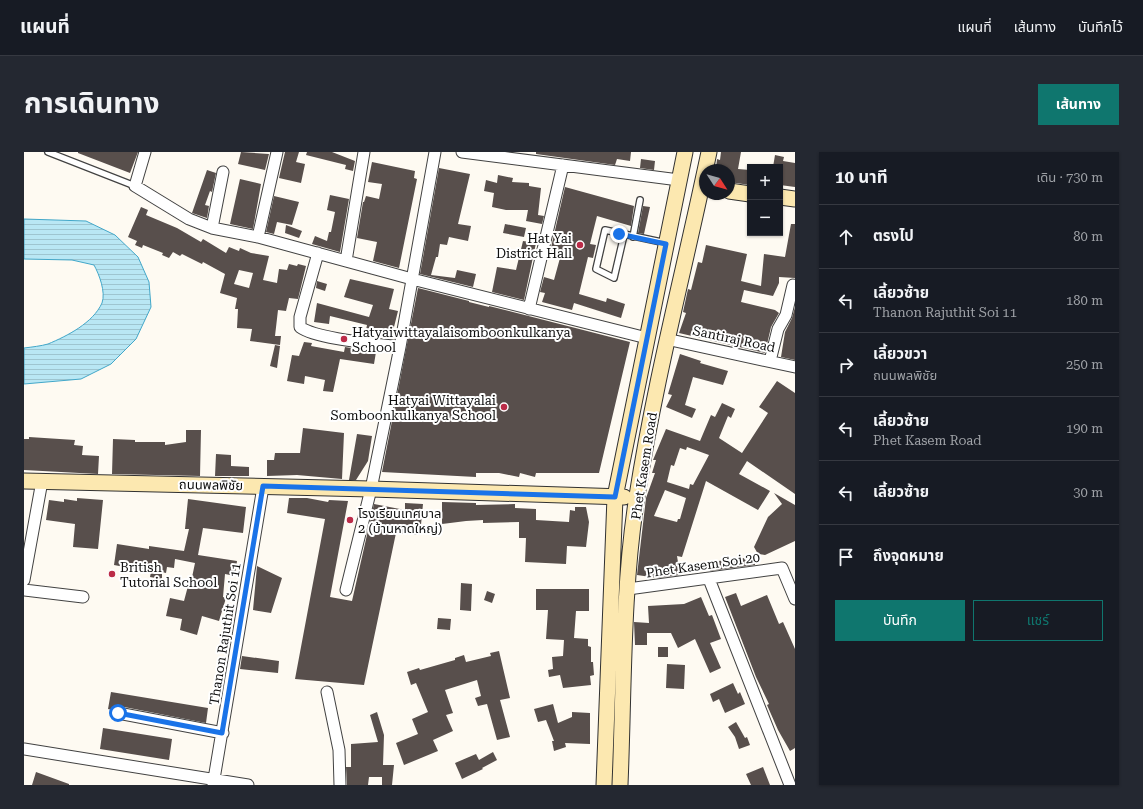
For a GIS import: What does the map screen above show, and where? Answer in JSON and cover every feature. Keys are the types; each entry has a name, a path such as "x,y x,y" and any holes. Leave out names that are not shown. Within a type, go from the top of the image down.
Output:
{"main road":[{"name":"Phet Kasem Road","path":"604,785 615,497 685,154"},
{"path":"735,192 747,194"},
{"path":"783,198 795,199"},
{"name":"Phet Kasem Road","path":"620,785 628,589 637,496 666,339 700,200"},
{"name":"ถนนพลพิชัย","path":"24,481 263,486 615,497 637,496"}],"street":[{"path":"145,152 135,186 189,219 212,228 258,237 412,279 647,338"},
{"path":"258,237 277,152"},
{"path":"346,261 364,152"},
{"path":"346,590 371,489 400,348 435,152"},
{"path":"462,152 679,180"},
{"path":"529,309 562,165"},
{"path":"212,228 223,172"},
{"path":"318,253 300,317 300,327 306,331 344,339 400,348"},
{"path":"770,361 778,329 786,315 793,285"},
{"name":"Santiraj Road","path":"666,339 795,366"},
{"path":"24,580 42,481"},
{"name":"Thanon Rajuthit Soi 11","path":"214,782 263,486"},
{"name":"Phet Kasem Soi 20","path":"628,589 782,568 795,599"},
{"path":"709,579 790,785"},
{"path":"24,590 84,598"},
{"path":"327,692 339,750 340,785"},
{"path":"118,713 222,733"},
{"path":"24,749 214,782 248,785"}],"lane":[{"path":"48,152 135,186"},
{"path":"633,237 640,200"},
{"path":"624,235 614,278 596,269 605,230 666,244"}],"water":[{"path":"24,219 86,221 115,235 138,257 149,282 151,307 136,339 111,364 81,379 24,384 24,348 48,344 86,323 98,310 102,303 103,289 94,265 72,260 24,259"}],"building":[{"path":"78,152 138,152 130,173 78,153"},
{"path":"241,152 269,154 265,170 238,164"},
{"path":"285,152 299,152 296,162 305,164 301,183 279,178"},
{"path":"307,152 332,152 355,161 353,171 345,169 346,165 306,155"},
{"path":"536,152 631,152 630,161 617,159 615,165 536,154"},
{"path":"721,152 741,152 738,169 747,170 747,185 735,183 735,164 717,164 717,159 720,160"},
{"path":"775,155 784,157 783,161 795,163 795,187 783,185 783,164 774,164"},
{"path":"641,159 655,161 654,170 640,168"},
{"path":"372,162 415,171 414,178 417,179 399,268 373,261 377,242 357,238 363,202 366,196 379,199 382,184 368,182"},
{"path":"439,168 470,174 458,224 471,226 468,241 449,237 447,245 440,244 438,257 436,257 431,275 455,278 457,270 476,274 473,287 420,274"},
{"path":"207,170 216,173 212,192 210,191 205,205 209,206 207,218 192,213"},
{"path":"498,175 513,178 512,182 529,183 529,186 541,188 538,215 544,216 542,224 526,221 528,210 506,210 492,207 494,193 484,191 486,180 497,183"},
{"path":"240,179 261,184 253,229 230,224"},
{"path":"565,187 634,206 631,226 597,216 590,244 596,245 593,258 588,257 579,294 606,302 607,298 625,304 621,318 574,303 572,310 542,302 545,293 540,292 544,277 554,280 560,258 551,256 550,252"},
{"path":"330,195 349,199 340,252 312,244 315,236 327,241 329,232 331,232 335,212 327,210"},
{"path":"274,196 299,202 292,225 277,222 274,234 266,232"},
{"path":"643,206 650,207 644,234 638,233"},
{"path":"141,207 148,210 146,215 177,228 201,242 203,239 226,253 229,247 239,251 240,248 251,253 269,256 263,280 277,283 279,269 287,270 289,264 306,266 298,299 289,298 286,311 278,310 275,336 281,336 280,345 250,341 252,329 237,328 238,309 235,309 237,298 220,293 225,274 203,262 202,264 182,254 180,256 173,252 169,258 162,255 163,253 143,245 142,248 135,245 137,241 128,237","holes":["239,270 253,273 249,288 234,284"]},
{"path":"505,224 526,228 524,237 503,233"},
{"path":"791,224 795,224 795,278 779,277 779,283 773,296 744,290 741,302 775,310 779,313 771,327 765,353 679,333 686,313 683,312 688,289 691,290 698,262 702,263 706,245 747,254 741,281 761,286 764,254 785,257"},
{"path":"286,225 302,231 299,238 285,233"},
{"path":"523,241 536,243 524,300 492,292 497,267 516,270"},
{"path":"350,279 394,289 389,309 398,311 392,335 366,330 367,325 330,316 329,324 314,322 317,303 369,317 373,305 344,297"},
{"path":"317,281 327,284 325,291 316,288"},
{"name":"Hatyai Wittayalai Somboonkulkanya School","path":"418,288 630,342 599,473 536,473 535,477 520,473 519,477 499,473 476,473 476,477 382,472"},
{"path":"795,307 795,360 781,357 785,332 792,318"},
{"path":"304,342 312,343 311,346 344,352 345,347 376,352 374,364 340,359 333,392 323,391 325,380 305,376 304,384 287,381 292,355 299,356"},
{"path":"275,345 280,346 277,368 270,366"},
{"path":"680,354 701,361 700,363 728,371 723,385 693,377 685,405 696,409 692,418 666,407 672,395 668,394"},
{"path":"777,381 795,393 795,494 747,461 739,474 770,491 758,510 706,481 682,557 677,556 680,575 658,578 637,575 646,498 655,473 652,473 656,460 653,460 666,429 700,441 711,415 715,417 722,403 735,409 731,418 728,416 719,438 742,453 768,413 759,407","holes":["687,447 709,455 693,485 690,484 689,489 667,482 671,465 674,466 680,448 686,450","665,490 686,498 680,519 678,519 677,522 654,516"]},
{"path":"303,428 344,433 342,479 297,475 267,476 267,460 274,460 275,453 300,453"},
{"path":"186,430 201,430 200,476 112,474 113,439 135,440 135,442 165,442 165,445 186,442"},
{"path":"357,434 372,436 368,461 356,480 349,480"},
{"path":"29,437 75,440 74,445 83,446 82,455 99,456 98,474 24,470 24,439 29,439"},
{"path":"216,454 231,455 231,466 249,467 249,476 215,476"},
{"path":"774,493 795,505 795,541 765,555 758,554 754,547 768,517 782,504"},
{"path":"77,498 103,500 98,549 73,547 75,524 46,520 49,500 64,502 64,499 77,501"},
{"path":"289,498 307,498 328,502 329,500 348,501 330,597 352,601 374,504 405,510 405,503 423,504 420,535 396,533 364,685 295,679 325,519 287,513"},
{"path":"188,499 246,507 243,533 203,528 198,555 237,561 235,576 225,574 223,597 226,598 219,621 202,616 197,635 180,630 182,619 166,616 170,598 184,601 188,586 190,587 195,563 175,559 174,568 167,567 166,573 162,572 162,579 150,577 151,572 114,565 117,544 149,549 149,546 184,551 189,529 185,529"},
{"path":"442,502 476,503 476,505 515,504 515,508 536,509 536,520 569,522 570,510 575,511 575,507 586,507 589,522 586,547 567,546 566,564 525,562 526,538 519,538 519,522 483,523 483,520 442,524"},
{"path":"754,557 755,565 710,571 709,562"},
{"path":"257,566 282,578 271,613 253,610"},
{"path":"461,583 472,584 471,611 460,610"},
{"path":"536,589 589,589 589,611 576,611 574,638 588,639 588,646 591,647 591,662 593,662 594,675 590,676 591,685 563,688 560,675 549,677 548,670 553,669 552,657 563,656 564,640 546,639 548,610 536,610"},
{"path":"487,591 495,594 492,603 484,600"},
{"path":"736,593 741,606 767,595 779,624 783,622 795,649 795,748 790,751 778,730 767,705 769,704 756,677 725,597"},
{"path":"701,597 709,616 712,615 721,639 710,643 721,668 710,673 695,639 678,648 671,633 647,633 647,645 635,645 634,622 649,623 648,606 684,604"},
{"path":"438,618 451,619 450,630 437,629"},
{"path":"658,647 668,647 668,657 658,657"},
{"path":"499,651 510,698 500,700 510,737 497,740 487,704 478,706 475,698 481,696 477,680 445,690 453,713 446,715 453,731 433,740 438,751 404,765 396,743 418,734 412,719 428,712 416,683 411,685 407,672 419,668 420,670 455,660 455,658 464,655 466,662 491,656 490,653"},
{"path":"242,656 279,661 278,673 240,669"},
{"path":"667,664 685,665 684,689 666,688"},
{"path":"733,683 738,694 740,692 745,704 725,713 719,699 713,702 710,694"},
{"path":"111,692 208,708 206,723 119,706 112,710 108,709"},
{"path":"553,704 558,723 572,717 572,712 590,713 590,744 565,743 566,747 554,751 552,741 554,741 546,720 538,722 534,709"},
{"path":"377,712 384,735 383,765 394,765 392,785 382,785 382,777 369,777 368,785 347,785 346,767 351,767 351,744 378,742 370,715"},
{"path":"736,722 745,738 747,737 750,745 739,749 735,737 728,727"},
{"path":"103,728 172,739 169,760 100,749"},
{"path":"493,752 497,760 482,768 483,769 462,779 455,763 476,754 479,760"},
{"path":"763,767 770,785 751,785 746,774"},
{"path":"36,772 69,784 69,785 32,785"}],"place":[{"name":"Hat Yai District Hall","path":"580,245"},
{"name":"Hatyaiwittayalaisomboonkulkanya School","path":"344,339"},
{"name":"Hatyai Wittayalai Somboonkulkanya School","path":"504,407"},
{"name":"โรงเรียนเทศบาล 2 (บ้านหาดใหญ่)","path":"350,520"},
{"name":"British Tutorial School","path":"112,574"}],"route":[{"path":"118,713 222,733 263,486 615,497 666,244 619,234"}]}
